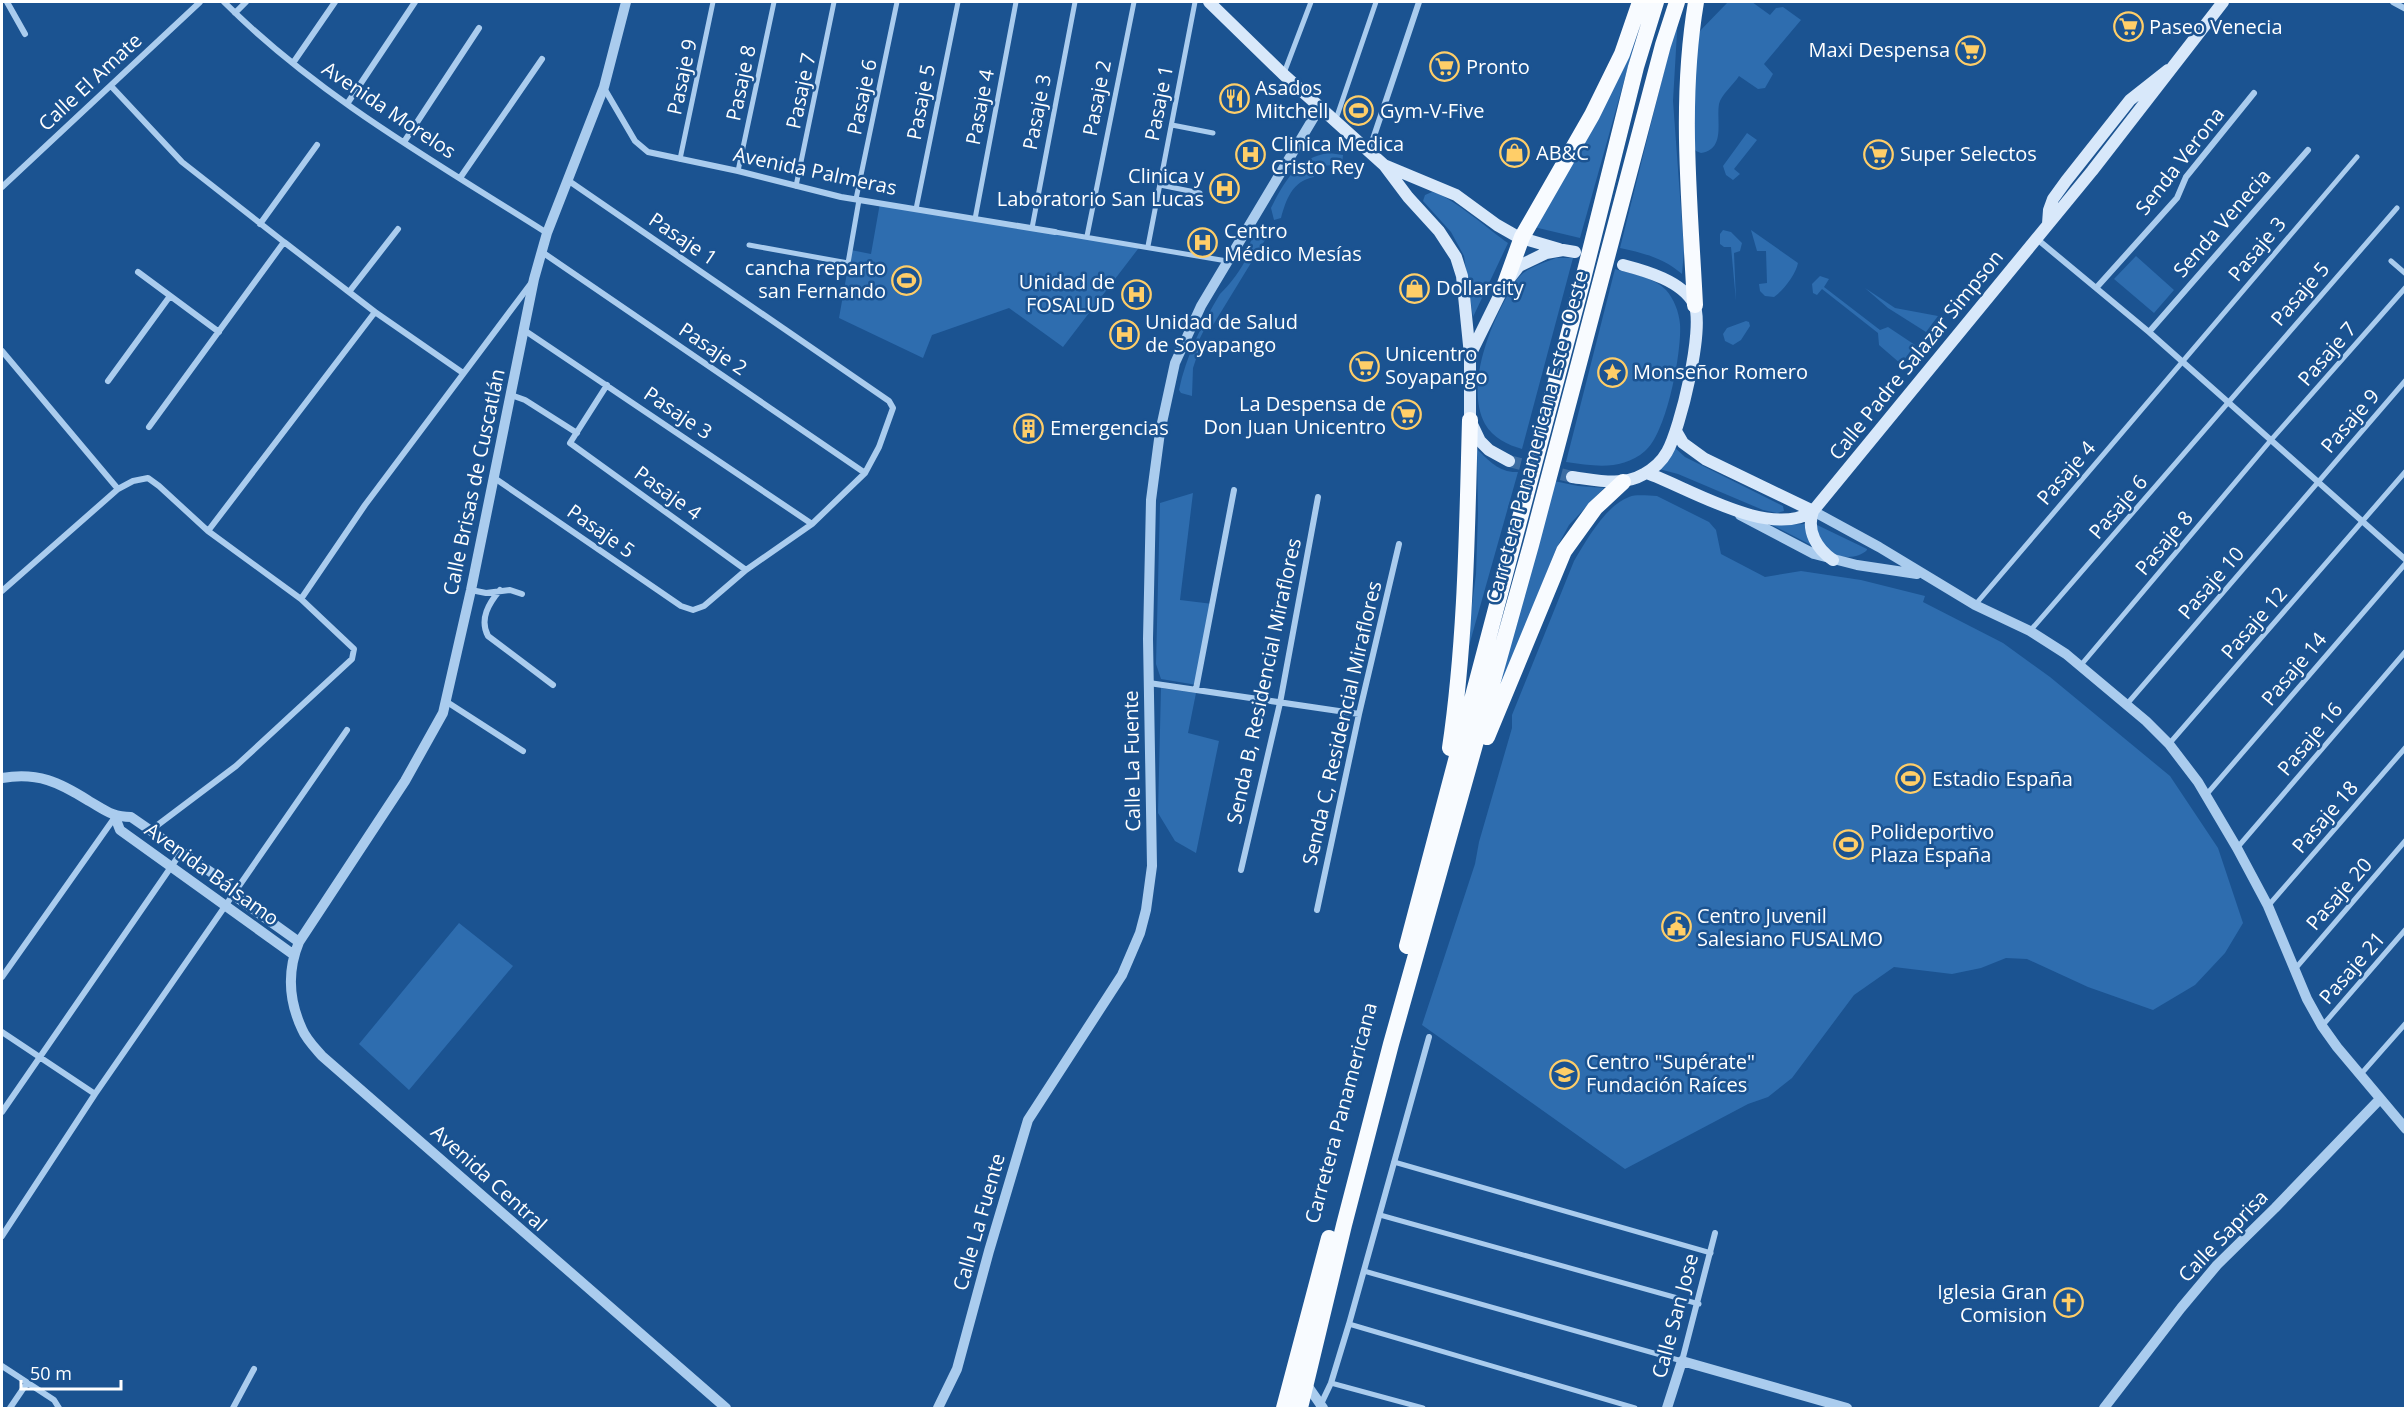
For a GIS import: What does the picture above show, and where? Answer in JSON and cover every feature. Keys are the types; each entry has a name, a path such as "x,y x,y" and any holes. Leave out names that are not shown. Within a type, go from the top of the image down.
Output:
{"highway":[{"path":"1505,284 1521,238 1592,115 1622,54 1640,2"},
{"name":"Carretera Panamericana Este - Oeste","path":"1438,829 1583,279 1636,67 1656,2"},
{"name":"Carretera Panamericana Este - Oeste","path":"1437,882 1531,545 1663,45 1677,2"},
{"path":"1695,305 1685,135 1690,49 1696,2"},
{"path":"1438,829 1458,696 1466,581 1470,420"},
{"path":"1437,882 1463,813 1492,724 1564,551 1595,508 1623,482"},
{"name":"Carretera Panamericana","path":"1284,1408 1438,829"},
{"name":"Carretera Panamericana","path":"1300,1408 1391,1044 1437,882"}],"main road":[{"path":"1209,2 1283,74 1384,165 1408,197 1439,231 1456,257 1462,276 1470,355 1470,420 1480,441 1489,450 1509,461"},
{"name":"Calle Padre Salazar Simpson","path":"1813,511 2092,171 2223,2"},
{"name":"Calle Padre Salazar Simpson","path":"2048,224 2053,199 2130,100 2174,66"},
{"path":"2092,171 2100,148 2130,111 2132,106 2130,100"},
{"path":"1384,165 1456,195 1497,225 1521,238 1569,251 1546,253 1526,261 1512,273 1470,355"},
{"path":"1572,477 1623,482 1647,473 1668,450 1676,431 1695,349 1695,305 1675,286 1658,275 1623,265"},
{"path":"1676,431 1691,450 1705,459 1813,511"},
{"path":"1647,473 1719,504 1756,516 1795,519 1813,511"},
{"path":"1813,511 1809,521 1810,529 1817,546 1833,560"}],"street":[{"path":"7,2 25,34"},
{"name":"Calle El Amate","path":"2,187 200,2"},
{"name":"Avenida Morelos","path":"224,2 292,63 347,104 547,233"},
{"path":"235,13 246,2"},
{"path":"292,63 334,2"},
{"path":"347,104 415,2"},
{"name":"Calle Brisas de Cuscatlán","path":"299,942 405,781 427,744 447,702 534,279 547,233 604,87 626,2"},
{"name":"Pasaje 9","path":"680,159 713,2"},
{"name":"Pasaje 8","path":"738,171 774,2"},
{"name":"Pasaje 7","path":"796,186 834,2"},
{"name":"Pasaje 6","path":"748,245 848,263 897,2"},
{"name":"Pasaje 5","path":"916,209 958,2"},
{"name":"Pasaje 4","path":"975,219 1016,2"},
{"name":"Pasaje 3","path":"1032,228 1075,2"},
{"name":"Pasaje 2","path":"1087,236 1134,2"},
{"name":"Pasaje 1","path":"1148,246 1196,2"},
{"path":"1283,74 1311,2"},
{"path":"1335,120 1376,2"},
{"path":"1368,151 1419,2"},
{"path":"2393,2 2406,9"},
{"path":"404,142 479,28"},
{"path":"460,178 542,59"},
{"path":"111,86 182,162 375,312 463,373"},
{"name":"Avenida Palmeras","path":"604,87 635,141 648,152 858,200 1055,232"},
{"name":"Senda Verona","path":"2097,287 2177,198 2186,177 2254,93"},
{"name":"Calle La Fuente","path":"938,1408 957,1369 1028,1120 1122,975 1140,933 1150,890 1152,866 1149,683 1151,500 1160,432 1179,350 1227,261 1320,107"},
{"path":"1172,126 1213,133"},
{"path":"260,224 317,145"},
{"name":"Senda Venecia","path":"2149,332 2308,150"},
{"name":"Pasaje 3","path":"2182,362 2357,157"},
{"name":"Pasaje 1","path":"569,181 890,400 893,408 879,447 865,473"},
{"path":"1160,185 1200,193"},
{"name":"Pasaje 5","path":"2228,402 2397,208"},
{"path":"349,292 398,229"},
{"path":"1055,232 1227,261"},
{"path":"2036,238 2149,332 2406,561"},
{"path":"149,428 284,242"},
{"name":"Pasaje 2","path":"542,252 865,473"},
{"path":"2391,261 2406,274"},
{"path":"138,272 219,332"},
{"path":"301,599 365,505 534,279"},
{"name":"Pasaje 7","path":"2271,440 2406,287"},
{"path":"108,381 170,296"},
{"path":"208,531 375,312"},
{"name":"Pasaje 3","path":"524,330 812,524"},
{"path":"2,351 118,489"},
{"name":"Pasaje 4","path":"1975,605 2182,362"},
{"name":"Pasaje 9","path":"2318,482 2406,380"},
{"path":"511,395 525,400 577,433 607,385"},
{"name":"Pasaje 6","path":"2030,631 2228,402"},
{"name":"Pasaje 4","path":"577,433 570,443 746,570"},
{"name":"Pasaje 8","path":"2081,665 2271,440"},
{"name":"Pasaje 12","path":"2169,744 2406,471"},
{"path":"746,570 812,524 865,473"},
{"name":"Pasaje 5","path":"493,476 681,606 693,610 704,606 746,570"},
{"path":"2,591 118,489 148,478 208,531 301,599 354,649 352,659 236,766 151,830"},
{"name":"Pasaje 10","path":"2127,704 2318,482"},
{"path":"1196,689 1234,490"},
{"name":"Senda B, Residencial Miraflores","path":"1242,870 1280,703 1318,497"},
{"path":"1719,504 1798,546 1833,560 1926,576"},
{"path":"1813,511 1975,605 2030,631 2081,665 2169,744 2206,795 2237,848 2268,906 2322,1026 2406,1129"},
{"name":"Senda C, Residencial Miraflores","path":"1317,910 1359,714 1399,544"},
{"name":"Pasaje 14","path":"2206,795 2406,561"},
{"path":"471,590 486,593 500,590 516,591 522,594"},
{"path":"500,590 485,615 483,625 488,636 553,685"},
{"name":"Pasaje 16","path":"2237,848 2406,651"},
{"path":"1149,683 1359,714"},
{"path":"447,702 523,751"},
{"path":"2,1236 95,1094 348,730"},
{"name":"Pasaje 18","path":"2268,906 2406,747"},
{"name":"Avenida Bálsamo","path":"2,778 35,776 55,782 115,817 131,817 215,875 232,894 299,942"},
{"path":"2,977 115,817"},
{"name":"Avenida Bálsamo","path":"115,817 120,830 294,955"},
{"name":"Pasaje 20","path":"2295,969 2406,840"},
{"path":"2,1112 182,851"},
{"name":"Pasaje 21","path":"2322,1026 2406,929"},
{"name":"Avenida Central","path":"299,942 290,976 293,1003 302,1031 322,1056 726,1408"},
{"path":"2361,1074 2406,1023"},
{"path":"2,1032 95,1094"},
{"path":"1322,1406 1349,1324 1429,1037"},
{"name":"Calle Saprisa","path":"2104,1408 2210,1274 2380,1099"},
{"path":"1394,1162 1711,1253"},
{"path":"1380,1215 1699,1304"},
{"name":"Calle San Jose","path":"1667,1408 1699,1304 1715,1233"},
{"path":"1364,1271 1847,1408"},
{"path":"1349,1324 1635,1408"},
{"path":"2,1366 54,1400 59,1408"},
{"path":"233,1408 254,1369"},
{"path":"10,1408 27,1383"},
{"path":"1330,1383 1423,1408"},
{"path":"1307,1385 1322,1406"}],"shaded area":[{"path":"1728,2 1752,2 1770,15 1776,8 1783,7 1801,20 1764,64 1773,74 1765,88 1758,89 1739,76 1725,93 1719,104 1717,140 1714,146 1701,153 1694,148 1696,35"},
{"path":"1678,15 1673,101 1684,251 1682,274 1661,260 1620,248"},
{"path":"1638,31 1580,238 1534,227"},
{"path":"1747,133 1757,140 1734,169 1740,174 1733,180 1726,175 1723,166"},
{"path":"1329,153 1343,155 1342,164 1313,167 1314,177 1306,179 1295,187 1288,198 1281,218 1274,220 1271,208 1293,172 1300,165 1318,155"},
{"path":"1432,192 1459,206 1508,243 1473,317 1464,256 1451,232 1423,201 1425,195"},
{"path":"880,203 1141,245 1063,347 1009,308 932,335 923,358 839,318 851,250 871,254"},
{"path":"1723,230 1731,232 1742,243 1740,251 1734,253 1736,301 1731,247 1724,247 1720,244 1720,234"},
{"path":"1751,230 1798,263 1789,282 1774,297 1765,296 1760,291 1759,284 1767,283 1766,251 1757,251"},
{"path":"1254,237 1265,240 1213,325 1204,330 1197,344 1199,350 1193,368 1192,396 1181,393 1179,390 1182,377 1195,340 1220,294 1242,266"},
{"path":"2136,256 2174,290 2154,313 2114,279"},
{"path":"1556,258 1573,258 1522,449 1501,440 1485,424 1478,392 1482,357 1494,322 1516,280 1531,268"},
{"path":"1615,269 1655,282 1666,290 1674,302 1679,319 1680,336 1672,391 1660,427 1645,451 1627,462 1607,466 1566,462"},
{"path":"1820,276 1829,279 1824,287 1880,330 1888,327 1915,345 1901,364 1879,345 1878,333 1822,289 1817,295 1813,293 1812,284"},
{"path":"1865,288 1895,308 1938,316 1926,332 1888,308"},
{"path":"1746,321 1750,326 1741,340 1733,345 1725,341 1723,334 1727,328"},
{"path":"1673,446 1685,457 1783,506 1784,511 1777,513 1763,510 1678,474 1659,469"},
{"path":"1477,449 1500,468 1518,472 1465,660 1476,574"},
{"path":"1554,481 1604,488 1569,525 1556,549 1502,684 1495,694"},
{"path":"1193,493 1180,600 1213,604 1197,685 1161,679 1156,664 1160,503"},
{"name":"Polideportivo Plaza España","path":"1632,496 1657,496 1709,522 1716,530 1721,554 1765,577 1801,571 1861,580 1925,596 1923,602 2003,643 2050,677 2170,776 2218,848 2243,923 2225,953 2195,985 2153,1010 2088,987 2027,959 2006,958 1981,968 1952,974 1894,967 1854,995 1792,1078 1768,1097 1748,1104 1625,1169 1422,1025 1475,864 1479,842 1512,728 1512,715 1574,561 1597,524 1612,508"},
{"path":"1806,524 1811,545 1772,525"},
{"path":"1815,524 1867,550 1862,554 1849,557 1830,552 1821,542"},
{"path":"1161,688 1196,693 1188,733 1219,741 1196,853 1175,841 1158,813"},
{"path":"459,923 513,966 409,1090 359,1044"}],"tunnel":[{"path":"1509,461 1572,477"}],"place":[{"name":"Paseo Venecia","path":"2128,27"},
{"name":"Maxi Despensa","path":"1971,50"},
{"name":"Pronto","path":"1445,67"},
{"name":"Asados Mitchell","path":"1234,99"},
{"name":"Gym-V-Five","path":"1359,111"},
{"name":"AB&C","path":"1515,153"},
{"name":"Super Selectos","path":"1879,154"},
{"name":"Clinica Medica Cristo Rey","path":"1250,155"},
{"name":"Clinica y Laboratorio San Lucas","path":"1225,188"},
{"name":"Centro Médico Mesías","path":"1203,242"},
{"name":"cancha reparto san Fernando","path":"907,280"},
{"name":"Dollarcity","path":"1415,288"},
{"name":"Unidad de FOSALUD","path":"1136,294"},
{"name":"Unidad de Salud de Soyapango","path":"1124,334"},
{"name":"Unicentro Soyapango","path":"1364,366"},
{"name":"Monseñor Romero","path":"1612,372"},
{"name":"La Despensa de Don Juan Unicentro","path":"1407,415"},
{"name":"Emergencias","path":"1029,428"},
{"name":"Estadio España","path":"1911,779"},
{"name":"Polideportivo Plaza España","path":"1849,844"},
{"name":"Centro Juvenil Salesiano FUSALMO","path":"1676,927"},
{"name":"Centro \"Supérate\" Fundación Raíces","path":"1565,1074"},
{"name":"Iglesia Gran Comision","path":"2068,1303"}]}
